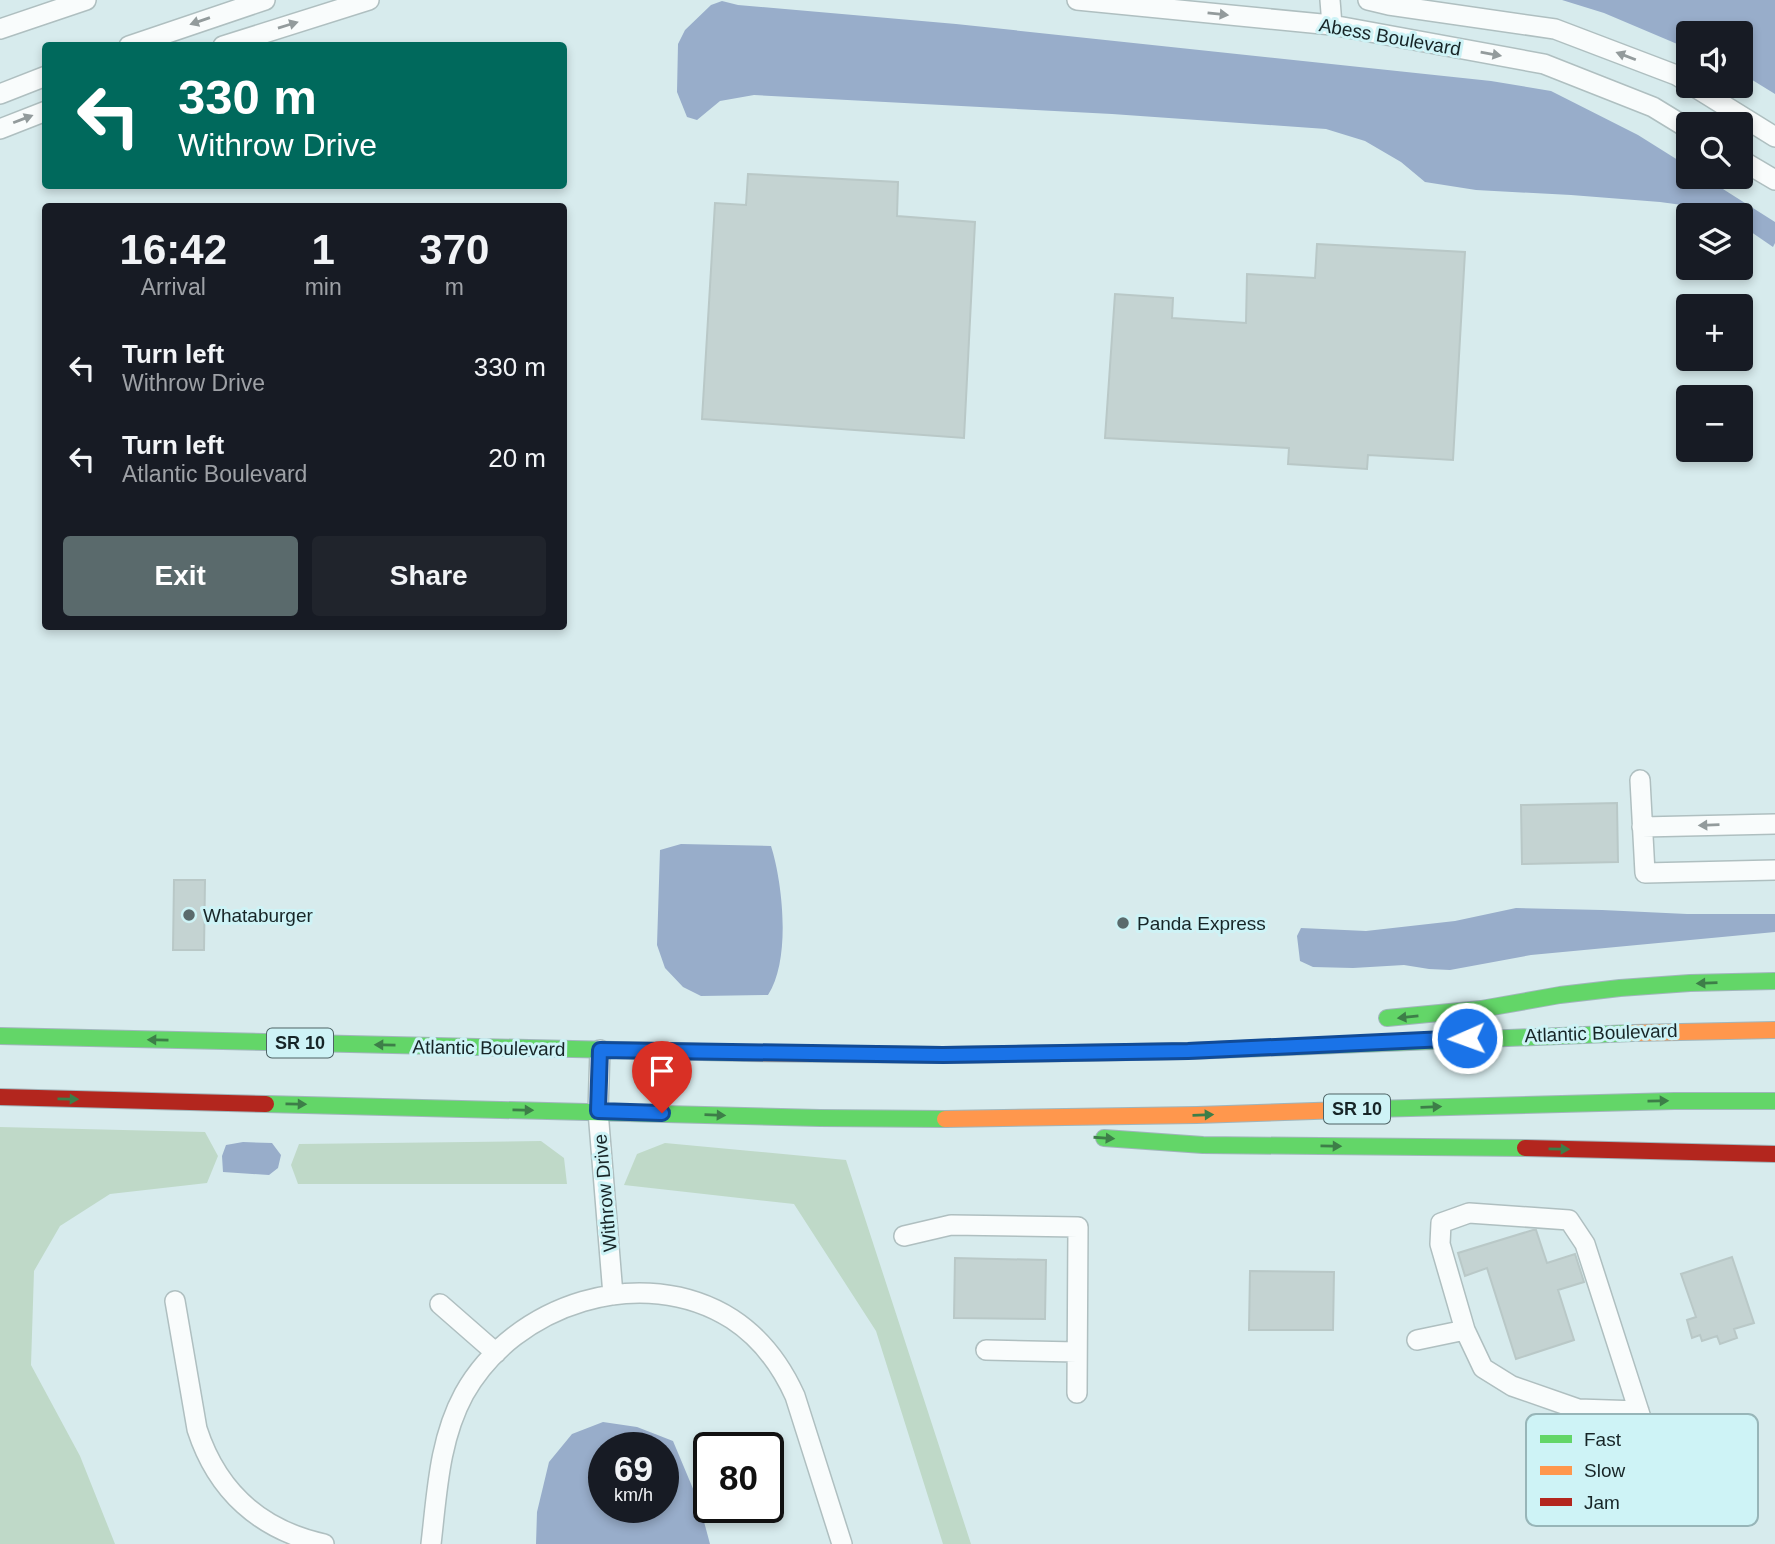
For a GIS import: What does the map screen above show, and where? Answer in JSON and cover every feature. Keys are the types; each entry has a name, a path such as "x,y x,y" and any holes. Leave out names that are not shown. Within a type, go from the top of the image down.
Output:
{"highway":[{"path":"1370,1019 1481,1009 1559,995 1620,988 1775,981"},
{"name":"Atlantic Boulevard","path":"0,1036 943,1055 1188,1051 1570,1034 1775,1030"},
{"path":"1477,1054 1570,1034"},
{"path":"943,1055 1159,1036"},
{"name":"SR 10","path":"0,1097 939,1119 1197,1115 1471,1105 1775,1101"},
{"path":"939,1119 1047,1132"},
{"path":"1086,1137 1203,1145 1775,1153"}],"street":[{"path":"0,29 86,0"},
{"path":"141,42 265,0"},
{"path":"236,42 369,0"},
{"name":"Abess Boulevard","path":"1077,0 1332,25 1544,64 1653,107 1676,121"},
{"path":"1330,0 1332,25"},
{"name":"Abess Boulevard","path":"1368,0 1555,29 1676,75"},
{"path":"0,94 42,78"},
{"path":"1712,98 1775,137"},
{"path":"0,129 42,113"},
{"path":"1753,167 1775,180"},
{"path":"1640,780 1645,873 1775,870"},
{"path":"1642,827 1775,824"},
{"name":"Withrow Drive","path":"600,1050 606,1074 598,1111 613,1295"},
{"path":"1639,1411 1578,1409 1512,1386 1483,1368 1465,1330 1440,1244 1441,1223 1469,1213 1569,1220 1585,1244 1639,1411 1640,1414"},
{"path":"904,1236 951,1225 1078,1227 1077,1393"},
{"path":"431,1544 440,1463 451,1423 475,1377 506,1343 531,1324 559,1309 589,1299 643,1293 687,1299 718,1311 733,1319 759,1340 780,1366 795,1396 842,1544"},
{"path":"175,1301 197,1429 217,1474 238,1500 265,1521 294,1536 324,1544"},
{"path":"440,1304 496,1353"},
{"path":"1417,1339 1465,1330"},
{"path":"986,1350 1077,1352"}],"green space":[{"path":"0,1127 205,1132 218,1156 207,1183 110,1194 60,1226 34,1271 31,1365 80,1456 115,1544 0,1544"},
{"path":"541,1141 564,1158 567,1184 298,1184 291,1165 299,1144"},
{"path":"665,1143 846,1160 971,1544 943,1544 876,1331 794,1204 624,1185 637,1154"}],"water":[{"path":"1562,0 1775,0 1775,94 1753,80 1753,21 1676,21 1676,43 1604,13"},
{"path":"722,1 738,5 956,24 1491,81 1551,91 1638,135 1676,159 1676,189 1723,189 1745,203 1676,204 1476,190 1425,182 1401,162 1365,141 1326,129 1112,114 754,95 720,101 697,120 687,117 677,92 678,44 685,30 711,5"},
{"path":"1753,208 1775,222 1773,247 1753,233"},
{"path":"681,844 771,846 779,880 783,922 780,962 768,995 701,996 683,987 665,968 657,945 660,850"},
{"path":"1516,908 1775,914 1775,932 1531,955 1450,970 1404,965 1313,967 1300,961 1297,936 1301,928 1366,931 1455,921"},
{"path":"243,1142 272,1143 281,1155 278,1168 269,1175 223,1172 222,1156 226,1145"},
{"path":"603,1422 637,1427 650,1432 588,1432 588,1523 679,1523 679,1455 693,1489 693,1523 704,1523 710,1544 536,1544 537,1512 549,1462 572,1434"}],"building":[{"path":"748,174 898,182 897,216 975,222 964,438 702,419 715,203 746,205"},
{"path":"1317,244 1465,252 1453,460 1368,455 1367,469 1288,464 1289,448 1105,438 1115,294 1173,298 1172,318 1246,323 1247,274 1315,278"},
{"path":"1617,803 1618,862 1522,864 1521,805"},
{"name":"Whataburger","path":"174,880 205,880 204,950 173,950"},
{"path":"1536,1230 1547,1263 1575,1254 1584,1282 1558,1290 1574,1340 1516,1359 1487,1268 1465,1276 1458,1253"},
{"path":"1732,1257 1754,1323 1734,1329 1737,1338 1720,1344 1717,1336 1702,1341 1700,1335 1692,1338 1687,1320 1696,1317 1681,1274"},
{"path":"955,1258 1046,1260 1045,1319 954,1318"},
{"path":"1250,1271 1334,1272 1333,1330 1249,1330"}],"traffic: fast":[{"path":"1387,1018 1481,1009 1620,988 1775,981"},
{"path":"1015,1054 1189,1051 1633,1033"},
{"path":"0,1036 745,1053"},
{"path":"1372,1109 1775,1101"},
{"path":"266,1104 945,1119"},
{"path":"1104,1138 1203,1145 1525,1148"}],"traffic: slow":[{"path":"1633,1033 1775,1030"},
{"path":"745,1053 1015,1054"},
{"path":"945,1119 1372,1109"}],"traffic: jam":[{"path":"0,1097 266,1104"},
{"path":"1525,1148 1775,1154"}],"place":[{"name":"Whataburger","path":"189,915"},
{"name":"Panda Express","path":"1123,923"}],"route":[{"path":"662,1113 598,1111 600,1050 943,1055 1188,1051 1467,1038"}]}
